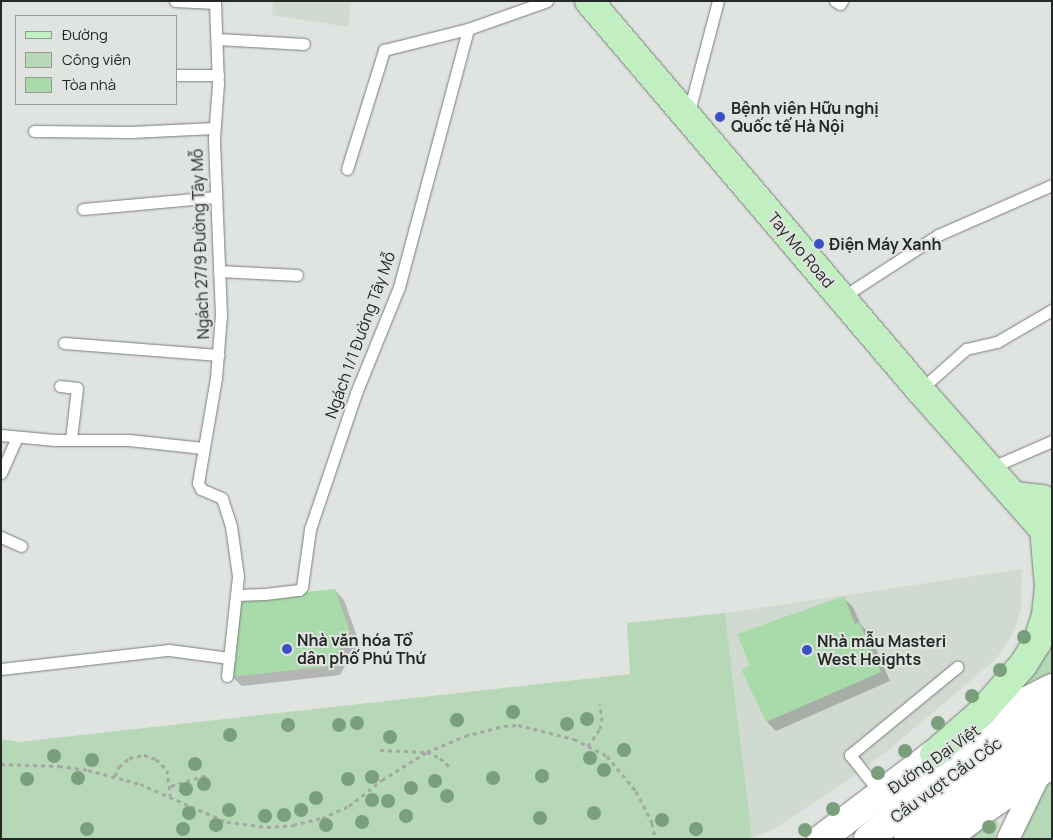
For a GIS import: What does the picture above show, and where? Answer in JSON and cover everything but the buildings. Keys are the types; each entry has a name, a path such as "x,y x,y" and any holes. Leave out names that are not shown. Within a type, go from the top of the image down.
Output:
{"main road":[{"name":"Tay Mo Road","path":"589,1 920,390 1048,534"},
{"path":"1015,496 1042,499 1052,503"},
{"path":"934,754 982,712 1023,665 1037,643 1046,615 1049,587 1048,534"}],"street":[{"name":"Đường Đại Việt","path":"821,839 882,795 934,754 989,720 1052,688"},
{"name":"Cầu vượt Cầu Cốc","path":"868,839 977,753 1052,709"},
{"name":"Cầu vượt Cầu Cốc","path":"908,839 971,789 1036,745 1052,737"},
{"path":"946,839 983,810 1047,766"},
{"path":"1008,839 1047,766"}],"lane":[{"path":"175,1 215,2"},
{"path":"347,169 384,50 468,29 547,1"},
{"path":"688,117 718,1"},
{"path":"835,1 840,4 842,1"},
{"name":"Ngách 27/9 Đường Tây Mỗ","path":"215,2 218,75 214,128 215,196 221,315 219,355 198,483 201,489 219,496 224,502 231,526 238,576 227,676"},
{"name":"Ngách 1/1 Đường Tây Mỗ","path":"236,595 298,590 302,587 310,528 356,393 399,287 468,29"},
{"path":"217,39 304,44"},
{"path":"178,75 218,75"},
{"path":"34,132 131,132 214,128"},
{"path":"841,298 938,236 1052,185"},
{"path":"83,209 215,196"},
{"path":"219,271 297,275"},
{"path":"920,390 966,349 997,342 1052,310"},
{"path":"64,343 219,355"},
{"path":"60,386 77,388 71,439"},
{"path":"1,435 55,440 129,440 204,448"},
{"path":"1,473 18,437"},
{"path":"990,468 1052,441"},
{"path":"1,537 21,546"},
{"path":"1,669 169,650 229,658"},
{"path":"882,795 850,755 958,667"}],"path":[{"path":"588,746 600,729 602,721 600,704"},
{"path":"1,764 59,766 115,776 170,796 227,822 267,827 293,825 322,818 349,806 382,780 427,752 465,736 504,726 518,725 574,739 606,756 636,791 652,823 654,839"},
{"path":"380,750 427,752 440,758 449,766"},
{"path":"115,776 120,767 129,758 144,755 156,759 167,770 170,796"},
{"path":"170,786 206,775"}],"shaded area":[{"path":"273,1 351,1 348,27 272,15"},
{"path":"1022,569 1021,607 1016,626 995,660 891,748 848,780 779,826 752,839 725,613"}],"green space":[{"path":"725,613 752,839 1,839 1,739 19,742 630,674 627,623"},
{"path":"1052,632 1052,674 1025,683 1025,681"},
{"path":"1052,780 1052,839 1018,839 1041,792"},
{"path":"990,820 997,821 999,824 994,839 967,839"}],"place":[{"name":"Bệnh viện Hữu nghị Quốc tế Hà Nội","path":"720,117"},
{"name":"Điện Máy Xanh","path":"819,244"},
{"name":"Nhà văn hóa Tổ dân phố Phú Thứ","path":"287,649"},
{"name":"Nhà mẫu Masteri West Heights","path":"807,650"}]}
